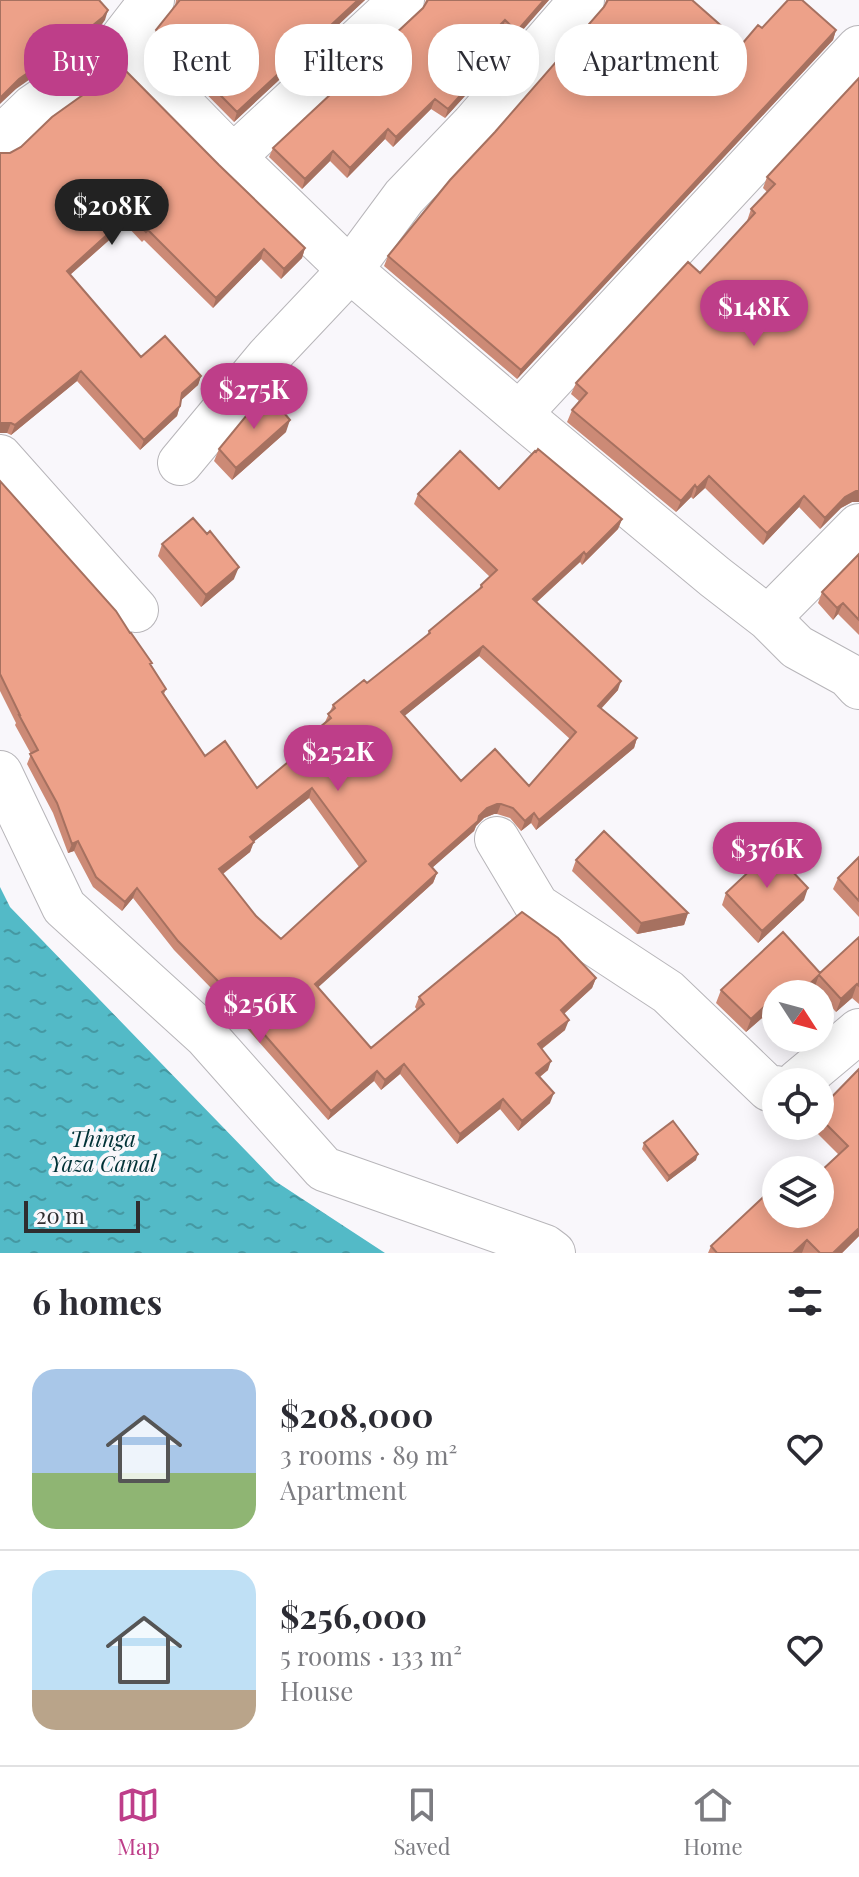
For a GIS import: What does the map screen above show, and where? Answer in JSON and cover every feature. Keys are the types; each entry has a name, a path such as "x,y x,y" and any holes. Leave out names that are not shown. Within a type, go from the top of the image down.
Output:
{"street":[{"path":"128,31 152,0"},
{"path":"233,157 402,0"},
{"path":"180,463 268,357 350,270 404,197 473,125 582,0"},
{"path":"519,414 859,48"},
{"path":"128,52 350,270 519,414 768,618 797,647 848,675 859,687"},
{"path":"0,139 49,96"},
{"path":"0,457 136,610"},
{"path":"768,618 859,526"},
{"path":"0,773 64,907 206,1036 324,1169 545,1247 553,1253"},
{"path":"497,839 537,906 668,992 762,1082"},
{"path":"815,1068 859,1031"}],"water":[{"name":"Thinga Yaza Canal","path":"0,887 10,907 275,1181 385,1253 0,1253"}],"building":[{"path":"0,0 99,0 108,10 94,24 24,24 24,75 0,98"},
{"path":"180,0 358,0 332,24 275,24 275,77 259,92 259,24 161,24"},
{"path":"428,0 544,0 523,24 509,24 505,20 501,24 428,24 428,96 460,96 448,109 435,99 396,137 388,129 350,168 333,151 305,179 273,148 329,96 412,96 412,24 406,24"},
{"path":"608,0 692,0 719,24 589,24"},
{"path":"788,0 802,0 836,30 521,370 388,256 450,180 526,96 539,96 539,82 555,63 555,96 747,96 747,38 758,25 762,28"},
{"path":"128,73 144,89 144,96 151,96 305,248 284,269 264,249 216,298 129,215 67,271 141,357 165,336 201,376 182,393 180,406 144,440 81,371 15,425 0,423 0,153 10,153 21,147 52,117 81,96 128,96"},
{"path":"859,78 859,491 845,497 825,518 804,496 767,533 709,476 697,488 695,485 681,501 572,410 587,393 576,383 688,262 700,273 755,213 751,209 775,184 767,177"},
{"path":"221,96 254,96 237,112"},
{"path":"268,394 290,420 236,468 219,449"},
{"path":"538,449 622,519 586,555 584,552 533,599 621,681 598,706 637,738 539,820 534,813 525,821 513,808 501,804 487,808 478,821 429,864 437,873 315,984 371,1048 424,1004 419,997 522,912 558,938 596,978 561,1010 569,1020 538,1044 551,1061 536,1073 554,1093 522,1121 503,1099 460,1134 404,1064 385,1080 377,1071 331,1111 216,979 178,941 137,888 125,902 96,877 78,841 72,844 57,803 30,754 38,750 0,674 0,481 116,611 152,663 166,689 162,692 205,756 225,741 257,788 312,742 308,737 331,718 328,714 335,708 333,705 364,680 367,683 430,633 497,570 418,494 460,451 499,489","holes":["483,646 576,732 529,786 495,749 461,781 401,712","312,788 366,861 281,939 256,916 219,869 254,842 250,837"]},
{"path":"193,518 207,534 210,531 239,567 206,595 162,544"},
{"path":"859,554 859,620 843,603 837,608 822,592"},
{"path":"604,831 688,913 641,923 576,860"},
{"path":"772,850 808,888 762,931 726,893"},
{"path":"859,857 859,901 838,878"},
{"path":"783,932 820,973 859,937 859,986 857,984 841,999 834,991 834,980 824,980 819,975 814,980 762,980 762,1009 751,1019 721,990"},
{"path":"859,1069 859,1228 833,1253 820,1253 807,1240 793,1253 717,1253 711,1246 762,1198 762,1228 834,1228 834,1159 848,1146 834,1132 834,1095"},
{"path":"673,1121 698,1154 669,1176 644,1143"}]}
